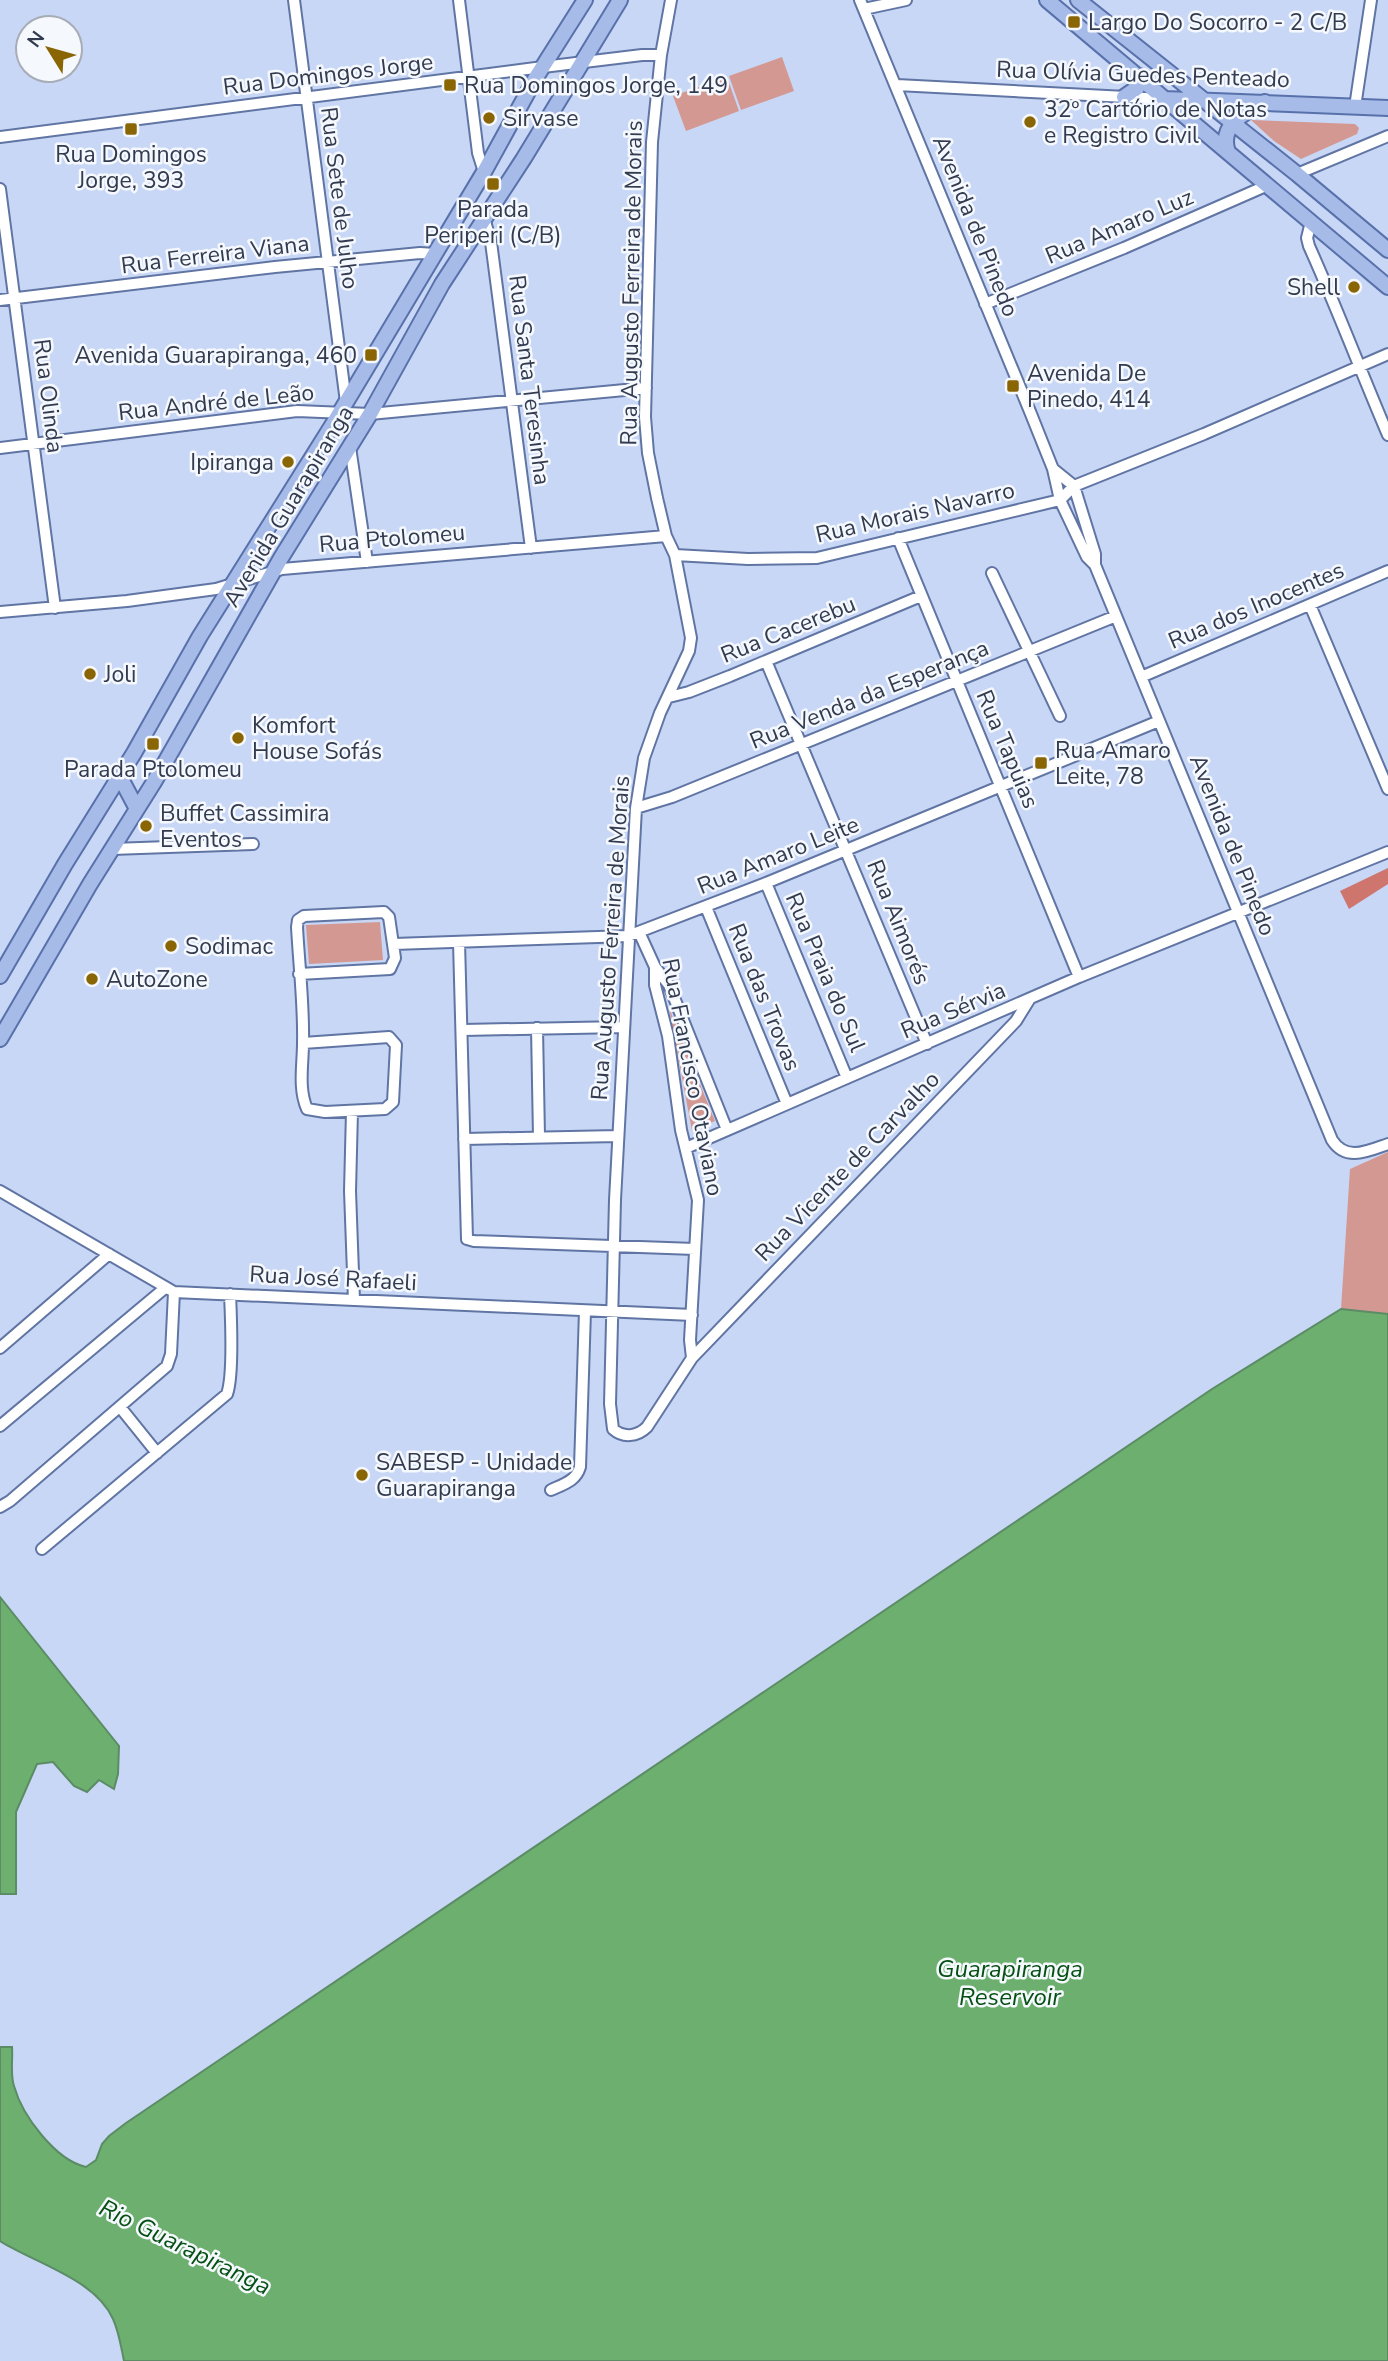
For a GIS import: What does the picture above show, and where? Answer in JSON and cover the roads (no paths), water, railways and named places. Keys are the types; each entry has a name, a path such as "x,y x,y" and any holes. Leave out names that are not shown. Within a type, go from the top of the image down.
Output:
{"main road":[{"name":"Avenida Guarapiranga","path":"0,976 231,586 343,407 484,172 535,79 585,0"},
{"name":"Avenida Guarapiranga","path":"0,1039 275,569 370,414 442,284 524,158 620,0"},
{"path":"1047,0 1388,287"},
{"path":"1079,0 1388,250"},
{"path":"1124,97 1137,88 1139,76"},
{"name":"Rua Olívia Guedes Penteado","path":"1164,99 1388,108"},
{"path":"1228,152 1226,139 1233,122 1240,115 1266,102"},
{"path":"119,775 137,809"}],"street":[{"name":"Rua Sete de Julho","path":"294,0 343,407"},
{"path":"459,0 478,153 484,172"},
{"name":"Rua Augusto Ferreira de Morais","path":"616,1432 610,1418 614,1246 623,1027 633,934 636,808 644,758 660,712 689,651 691,638 675,555 666,536 648,453 646,388 652,142 661,55 671,0"},
{"path":"862,5 906,0"},
{"path":"1355,107 1374,1"},
{"name":"Avenida de Pinedo","path":"862,5 1053,469 1060,500 1087,557 1095,565"},
{"name":"Rua Domingos Jorge","path":"0,137 544,67 661,55"},
{"name":"Rua Olívia Guedes Penteado","path":"897,85 1164,99"},
{"path":"1297,174 1388,136"},
{"name":"Rua Amaro Luz","path":"985,304 1268,186"},
{"name":"Rua Olinda","path":"0,189 55,608"},
{"name":"Rua Santa Teresinha","path":"484,218 491,242 531,548"},
{"path":"1311,222 1307,238 1309,246 1388,435"},
{"name":"Rua Ferreira Viana","path":"0,300 327,262 435,254"},
{"path":"1060,500 1074,485 1215,429 1388,354"},
{"name":"Rua André de Leão","path":"0,448 297,411 343,407 370,414 646,388"},
{"path":"350,447 368,562"},
{"path":"1053,469 1074,485"},
{"name":"Avenida de Pinedo","path":"1074,485 1095,554 1095,565 1332,1140 1336,1147 1352,1154 1388,1144"},
{"name":"Rua Morais Navarro","path":"675,555 748,559 817,558 1060,500"},
{"name":"Rua Ptolomeu","path":"0,612 127,601 231,586 275,569 666,536"},
{"name":"Rua Tapuias","path":"898,538 1079,977"},
{"name":"Rua dos Inocentes","path":"1141,677 1388,571"},
{"path":"992,573 1060,716"},
{"name":"Rua Cacerebu","path":"669,697 689,692 921,596"},
{"path":"1310,606 1388,789"},
{"name":"Rua Venda da Esperança","path":"636,808 673,797 1116,616"},
{"name":"Rua Aimorés","path":"766,661 927,1044"},
{"name":"Rua Amaro Leite","path":"394,944 633,934 766,883 1159,721"},
{"path":"112,849 253,844"},
{"name":"Rua Sérvia","path":"686,1148 1079,977 1388,852"},
{"name":"Rua Praia do Sul","path":"766,883 847,1078"},
{"name":"Rua das Trovas","path":"705,907 787,1104"},
{"path":"299,974 386,970 394,963 391,921 384,912 308,916 298,920 299,974 303,1043 301,1069 307,1109 325,1112 385,1109 393,1102 396,1045 389,1037 303,1043"},
{"name":"Rua Francisco Otaviano","path":"633,934 655,968 655,985 668,1036 678,1112 698,1200 690,1345 692,1358"},
{"path":"459,942 463,1030 465,1236 468,1240 695,1249"},
{"path":"655,968 669,985 727,1130"},
{"name":"Rua Vicente de Carvalho","path":"616,1432 626,1435 640,1433 652,1420 692,1358 1016,1021 1029,1000"},
{"path":"463,1030 623,1027"},
{"path":"537,1028 539,1137"},
{"path":"352,1111 350,1191 354,1300"},
{"path":"464,1139 618,1136"},
{"name":"Rua José Rafaeli","path":"0,1191 169,1290 692,1315"},
{"path":"0,1348 109,1254"},
{"path":"0,1507 120,1407 169,1362 169,1290"},
{"path":"0,1426 169,1290"},
{"path":"42,1549 228,1392 230,1294"},
{"path":"551,1490 570,1482 578,1474 580,1467 585,1311"},
{"path":"120,1407 157,1453"}],"water":[{"name":"Guarapiranga Reservoir","path":"1341,1309 1388,1314 1388,2361 124,2361 113,2319 93,2293 64,2274 0,2241 0,2047 12,2047 14,2086 32,2123 63,2155 86,2167 96,2160 102,2144 109,2136 126,2123 1212,1389"},
{"path":"0,1597 119,1746 118,1774 114,1789 99,1780 87,1792 74,1786 53,1762 37,1764 16,1812 16,1894 0,1894"}],"place":[{"name":"Largo Do Socorro - 2 C/B","path":"1074,22"},
{"name":"Rua Domingos Jorge, 149","path":"450,85"},
{"name":"Sirvase","path":"489,118"},
{"name":"32º Cartório de Notas e Registro Civil","path":"1030,122"},
{"name":"Rua Domingos Jorge, 393","path":"131,129"},
{"name":"Parada Periperi (C/B)","path":"493,184"},
{"name":"Shell","path":"1354,287"},
{"name":"Avenida Guarapiranga, 460","path":"371,355"},
{"name":"Avenida De Pinedo, 414","path":"1013,386"},
{"name":"Ipiranga","path":"288,462"},
{"name":"Joli","path":"90,674"},
{"name":"Komfort House Sofás","path":"238,738"},
{"name":"Parada Ptolomeu","path":"153,744"},
{"name":"Rua Amaro Leite, 78","path":"1041,763"},
{"name":"Buffet Cassimira Eventos","path":"146,826"},
{"name":"Sodimac","path":"171,946"},
{"name":"AutoZone","path":"92,979"},
{"name":"SABESP - Unidade Guarapiranga","path":"362,1475"}],"water label":[{"name":"Rio Guarapiranga","path":"185,2247"}]}
